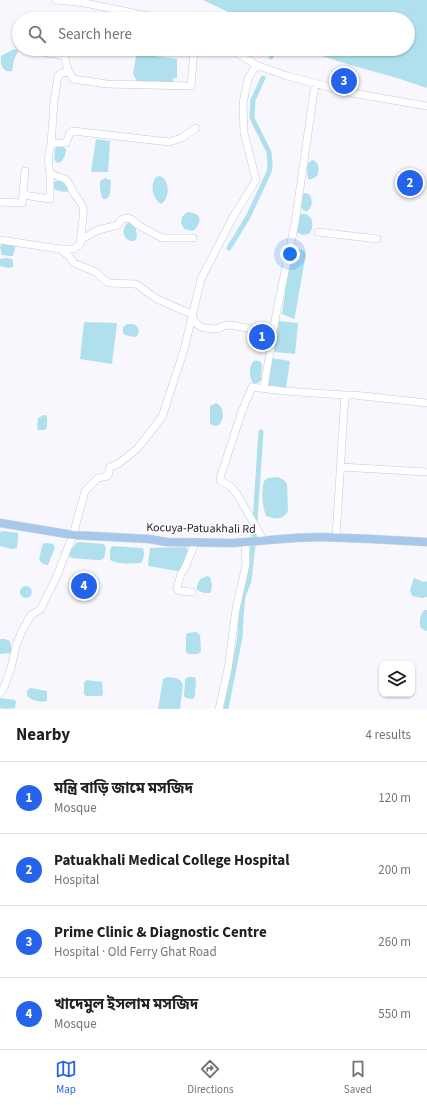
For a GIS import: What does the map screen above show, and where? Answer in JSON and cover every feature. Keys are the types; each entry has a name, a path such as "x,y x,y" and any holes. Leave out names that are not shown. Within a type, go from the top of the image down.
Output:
{"main road":[{"name":"Kocuya-Patuakhali Rd","path":"0,522 73,535 195,543 246,542 295,538 336,538 427,542"}],"street":[{"path":"56,0 85,3 128,12"},
{"path":"62,56 65,58 68,72 73,79 107,84 191,86 193,56"},
{"path":"242,56 256,65 315,84 352,93 427,106"},
{"path":"0,693 3,690 11,668 16,646 21,634 31,616 40,610 56,578 73,535 86,491 98,478 108,476 110,467 118,464 138,449 162,417 184,350 201,279 233,217 256,180 244,133 243,103 248,79 256,65"},
{"path":"23,195 50,199 49,166 54,101 58,76 61,73 68,72"},
{"path":"264,388 273,332 295,222 315,84"},
{"path":"51,145 55,143 66,143 70,132 73,131 169,142 181,138 196,128"},
{"path":"0,202 22,203 25,172"},
{"path":"50,173 65,179 70,183 83,208 80,244"},
{"path":"0,240 60,249 74,249 80,244 82,239 98,230 118,225 121,220 126,218 131,219 138,225 162,238 193,238"},
{"path":"318,232 377,239"},
{"path":"60,249 69,256 74,263 96,272 102,279 109,283 136,284 157,298 192,314"},
{"path":"192,314 195,322 203,328 218,329 223,326 231,325 273,332"},
{"path":"262,541 251,517 237,494 231,487 220,480 242,411 252,387 345,395 354,394 427,403"},
{"path":"336,538 345,395"},
{"path":"341,467 427,472"},
{"path":"219,709 228,669 236,609 246,564 246,542"},
{"path":"192,592 179,591 178,588 181,574 195,543"}],"water":[{"path":"203,0 427,0 427,88 321,56 415,56 415,12 228,12"},
{"path":"12,50 12,56 16,56 12,71 6,71 2,67 1,56"},
{"path":"136,56 154,56 177,59 177,78 173,78 173,83 169,84 166,81 159,83 153,81 138,83 133,74"},
{"path":"96,139 110,141 108,172 91,172"},
{"path":"62,146 66,149 65,156 61,162 57,163 54,159 55,149 56,147"},
{"path":"313,160 318,164 319,168 317,176 308,179 308,165 310,161"},
{"path":"160,176 167,183 168,190 165,200 161,204 154,195 153,191 154,180 156,177"},
{"path":"105,178 111,181 109,196 106,199 103,199 100,181"},
{"path":"61,181 66,184 69,191 63,192 54,189 53,182"},
{"path":"305,193 309,194 312,201 310,208 306,211 300,206 301,195"},
{"path":"189,212 194,213 200,219 198,225 193,231 184,229 181,223 182,217"},
{"path":"306,214 311,218 312,226 309,234 302,235 296,232 298,215"},
{"path":"129,222 135,226 137,235 136,240 128,240 124,235 124,228"},
{"path":"3,242 16,245 13,256 2,255 0,247"},
{"path":"299,249 304,251 305,257 294,319 282,314 290,258 293,252"},
{"path":"0,259 12,259 13,267 9,268 0,266"},
{"path":"277,321 298,323 295,354 274,352"},
{"path":"84,322 117,323 112,364 80,359"},
{"path":"127,324 133,324 137,327 139,331 137,336 134,337 123,333 123,327"},
{"path":"271,358 290,361 286,388 268,386 268,374"},
{"path":"254,361 260,361 262,365 261,380 258,383 253,383 250,376 250,368"},
{"path":"216,403 221,407 223,416 219,425 215,426 210,424 210,406"},
{"path":"44,415 47,417 47,428 44,430 38,430 38,418"},
{"path":"278,477 284,480 287,484 288,511 281,518 275,518 266,516 262,490 264,481 268,478"},
{"path":"0,532 18,533 17,548 11,549 0,546"},
{"path":"79,542 104,544 106,548 104,558 97,560 72,558 68,556 70,549"},
{"path":"44,543 53,544 55,547 48,565 43,564 39,560"},
{"path":"112,546 143,548 144,554 141,563 117,563 110,560 110,550"},
{"path":"186,547 188,550 188,557 182,571 148,566 150,548"},
{"path":"207,576 210,577 212,589 210,593 204,593 197,590 197,586 200,579"},
{"path":"414,578 424,582 427,581 427,597 422,598 412,596 410,590"},
{"path":"24,586 28,586 32,592 28,598 24,598 20,594 20,590"},
{"path":"425,610 427,610 427,631 420,627 421,616"},
{"path":"196,632 200,635 201,651 198,654 189,654 186,652 186,634"},
{"path":"0,639 10,641 12,653 0,654"},
{"path":"167,677 176,678 181,681 183,685 180,709 158,709 163,679"},
{"path":"188,677 194,677 196,679 195,696 193,699 186,698 184,696 185,679"},
{"path":"86,680 102,682 102,696 86,696 84,694 84,683"},
{"path":"31,688 47,691 47,701 44,702 34,700 28,697 27,691"},
{"path":"0,698 15,700 15,708 0,708"}],"waterway":[{"path":"229,248 248,217 269,172 269,152 252,118 253,100 263,78"},
{"path":"226,709 240,637 243,596 249,581 254,536 261,432"}],"place":[{"name":"Prime Clinic & Diagnostic Centre","path":"344,81"},
{"name":"Patuakhali Medical College Hospital","path":"410,183"},
{"name":"মন্ত্রি বাড়ি জামে মসজিদ","path":"262,337"},
{"name":"খাদেমুল ইসলাম মসজিদ","path":"84,586"}]}
